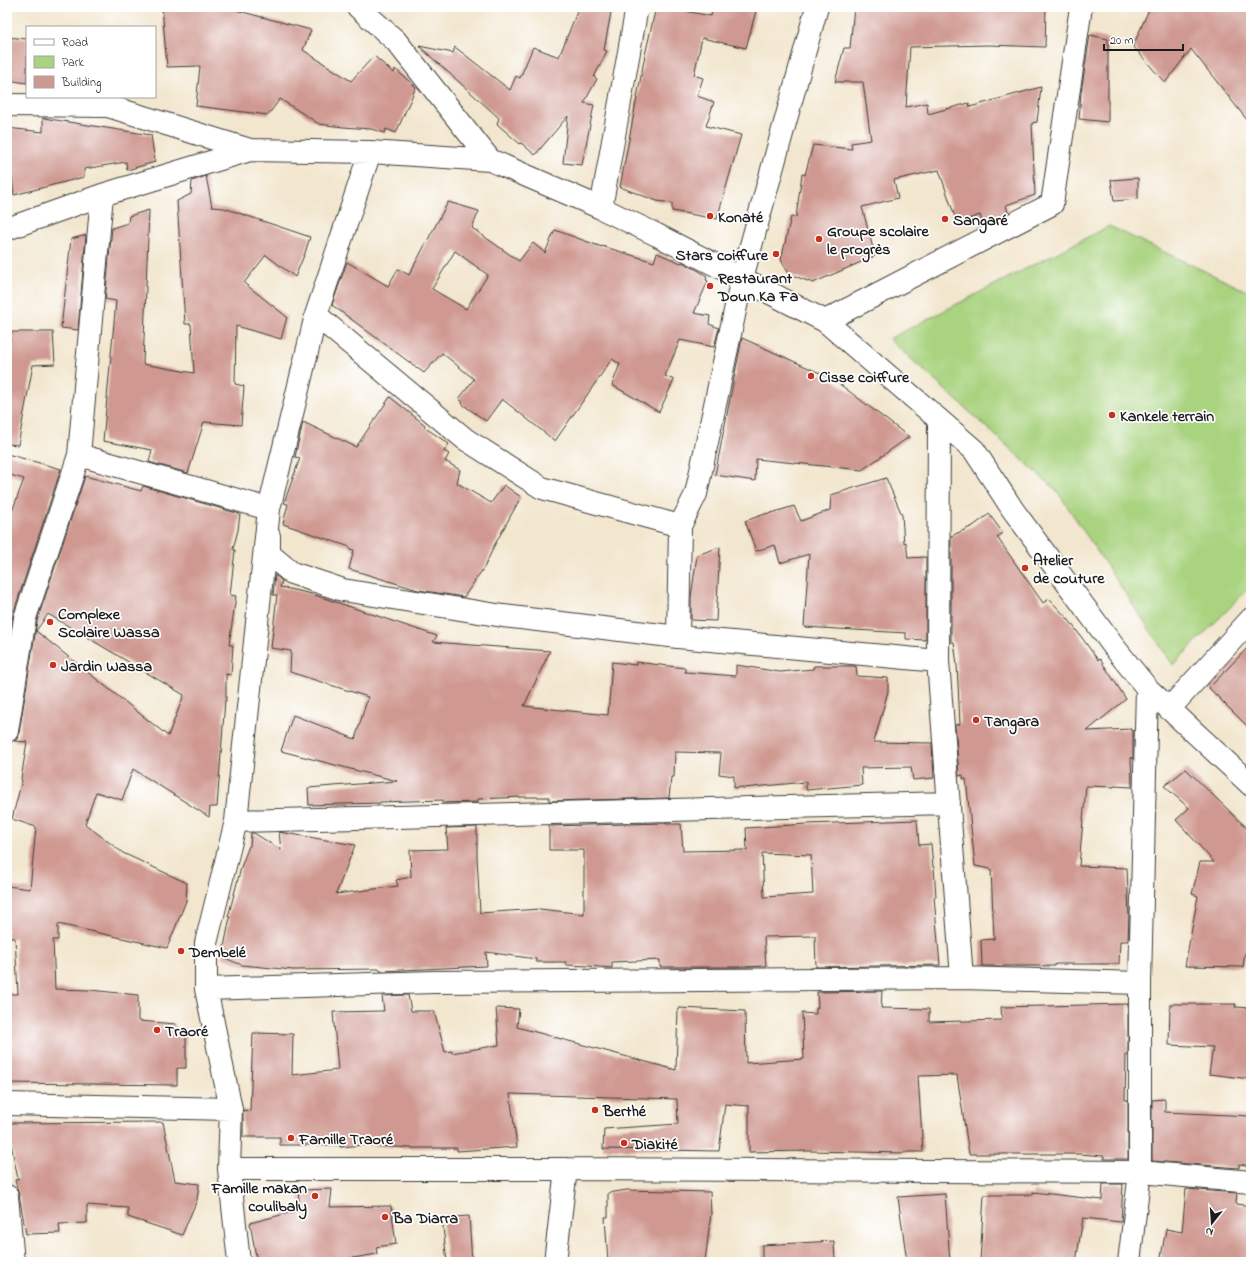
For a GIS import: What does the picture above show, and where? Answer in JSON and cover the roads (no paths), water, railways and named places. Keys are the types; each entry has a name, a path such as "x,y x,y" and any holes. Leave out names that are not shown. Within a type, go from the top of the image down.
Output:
{"street":[{"path":"358,7 396,41 490,160"},
{"path":"601,208 637,7"},
{"path":"678,637 680,526 696,494 742,278 817,7"},
{"path":"825,321 1052,204 1081,7"},
{"path":"7,105 108,106 250,150 370,152 490,160 601,208 825,321 974,450 1013,510 1114,647 1147,688 1251,785"},
{"path":"7,228 102,195 250,150"},
{"path":"239,1262 229,1169 231,1108 206,989 206,943 236,821 269,509 316,315 370,152"},
{"path":"7,731 25,618 79,455 102,195"},
{"path":"316,315 465,439 542,488 680,526"},
{"path":"939,420 938,661 962,978"},
{"path":"79,455 269,509"},
{"path":"269,509 269,554 292,573 342,590 503,616 678,637 938,661"},
{"path":"1169,709 1251,619"},
{"path":"1129,1262 1140,1172 1140,982 1147,688"},
{"path":"236,821 949,803"},
{"path":"206,989 434,982 962,978 1140,982"},
{"path":"7,1104 231,1108"},
{"path":"229,1169 1140,1172 1251,1182"},
{"path":"554,1262 566,1169"},
{"path":"7,1196 14,1262"}],"place":[{"name":"Konaté","path":"710,216"},
{"name":"Sangaré","path":"945,219"},
{"name":"Groupe scolaire le progrès","path":"819,239"},
{"name":"Stars coiffure","path":"776,254"},
{"name":"Restaurant Doun Ka Fa","path":"710,286"},
{"name":"Cisse coiffure","path":"811,376"},
{"name":"Kankele terrain","path":"1112,415"},
{"name":"Atelier de couture","path":"1025,568"},
{"name":"Complexe Scolaire Wassa","path":"50,622"},
{"name":"Jardin Wassa","path":"53,665"},
{"name":"Tangara","path":"976,720"},
{"name":"Dembelé","path":"181,951"},
{"name":"Traoré","path":"157,1030"},
{"name":"Berthé","path":"595,1110"},
{"name":"Famille Traoré","path":"291,1138"},
{"name":"Diakité","path":"624,1143"},
{"name":"Famille makan coulibaly","path":"315,1196"},
{"name":"Ba Diarra","path":"385,1217"}]}
